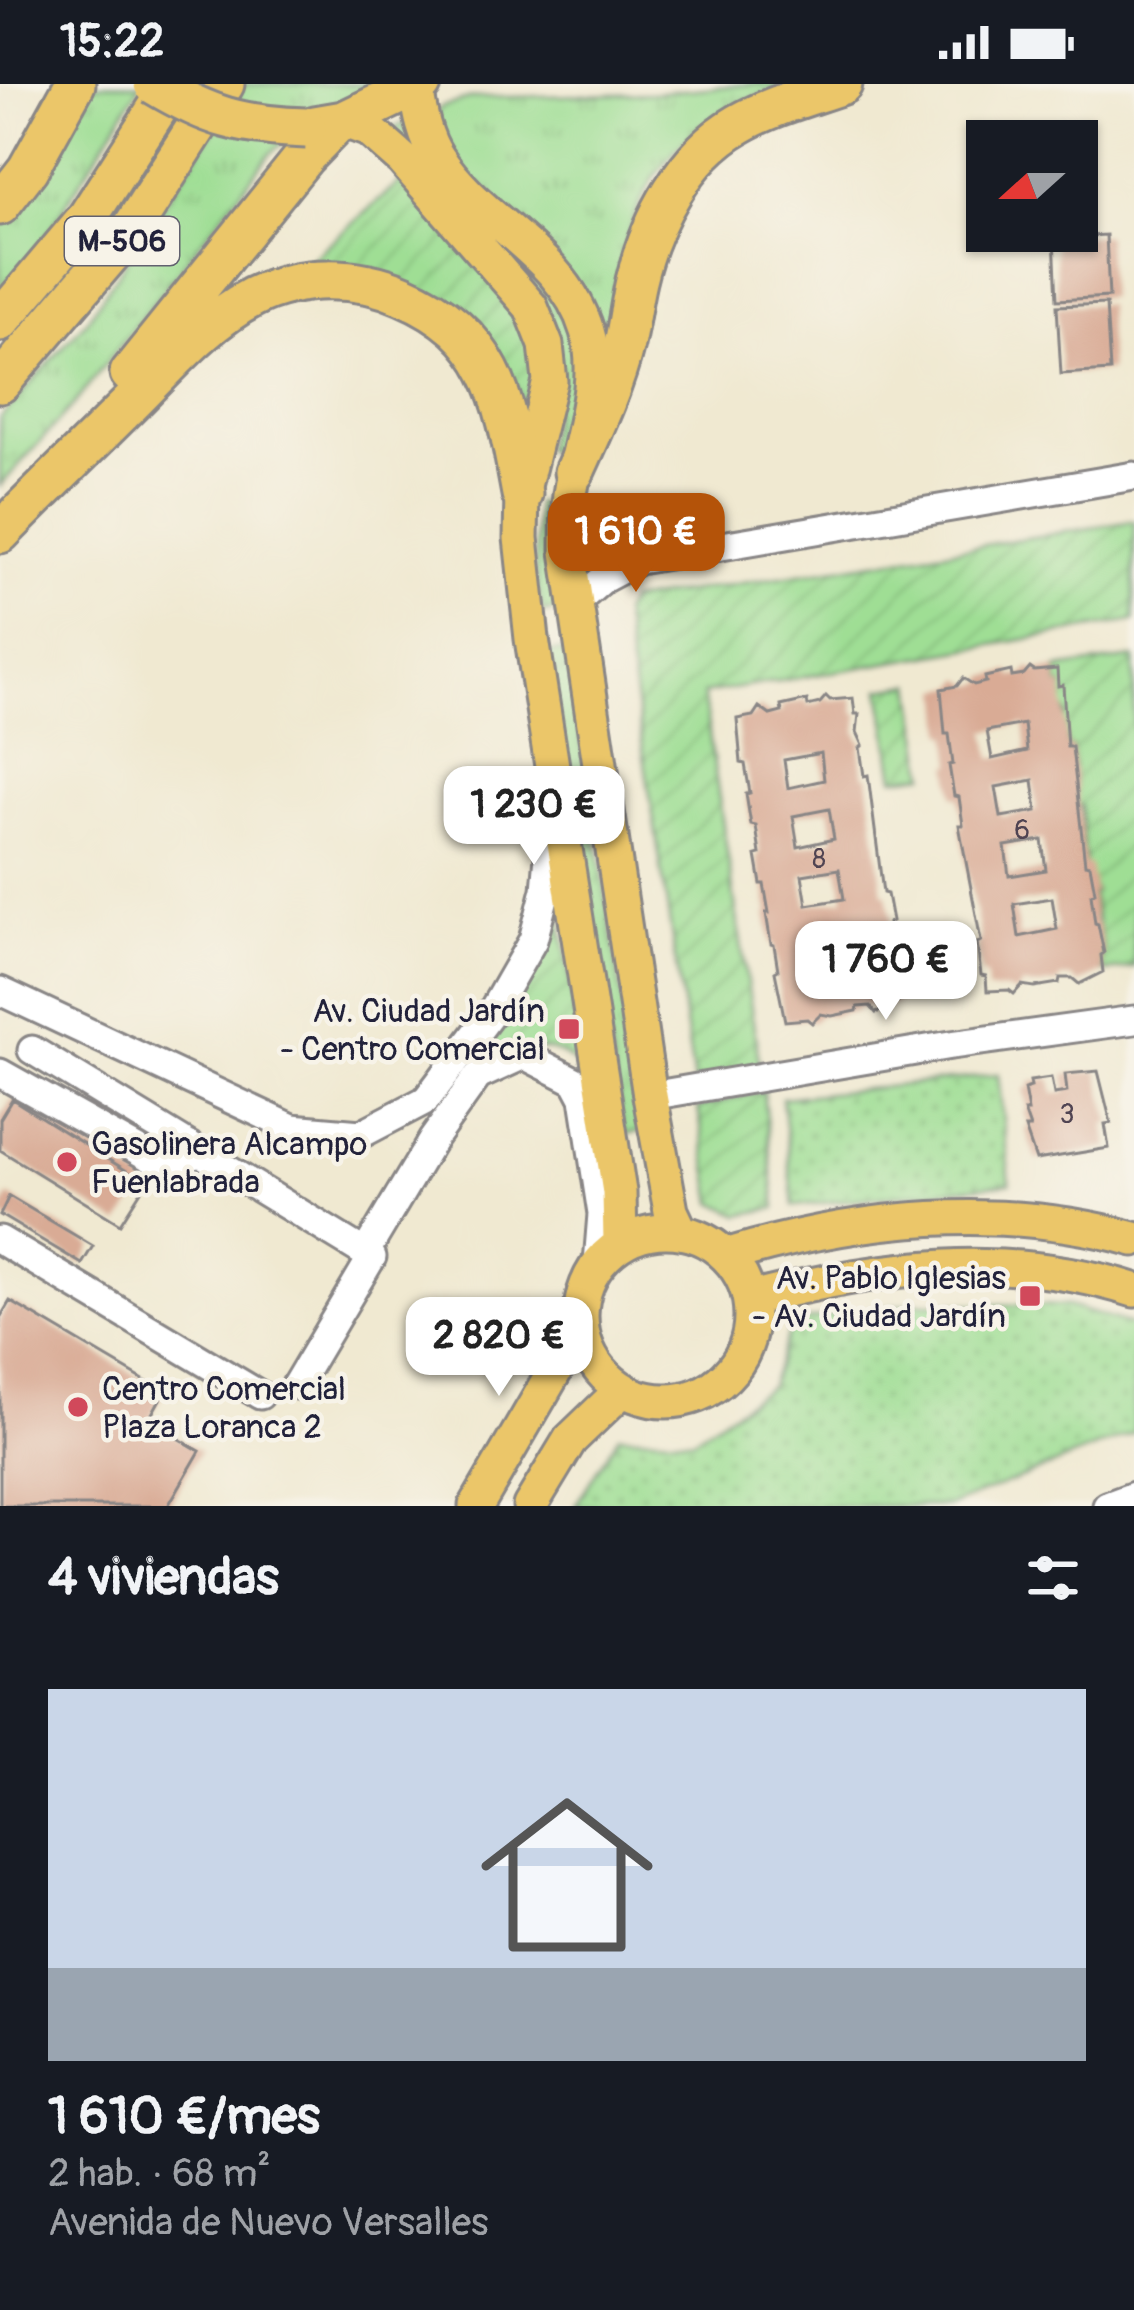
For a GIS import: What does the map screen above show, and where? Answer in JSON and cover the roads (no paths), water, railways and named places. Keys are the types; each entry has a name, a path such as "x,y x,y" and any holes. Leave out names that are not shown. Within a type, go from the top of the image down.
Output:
{"highway":[{"path":"0,205 28,169 75,84"},
{"path":"154,84 254,127 329,124 418,86"},
{"name":"M-506","path":"0,321 87,218 173,84"},
{"name":"M-506","path":"0,383 131,230 224,84"},
{"path":"574,472 607,399 655,226 688,168 740,123 842,84"},
{"path":"3,530 329,124"},
{"path":"3,530 202,332 255,296 320,279 381,285 437,310 485,359 506,411 522,494"}],"main road":[{"path":"418,86 422,122 437,157 476,202 572,293 588,334 592,375 568,523 574,604 650,1096 671,1211 680,1230"},
{"path":"329,124 369,130 402,159 531,307 546,345 550,381 522,494 521,538 532,639 619,1192 609,1252 583,1293 580,1326 476,1506"},
{"path":"729,1256 773,1242 870,1223 985,1216 1134,1239"},
{"path":"580,1326 594,1363 622,1390 659,1402 698,1397 730,1375 749,1341 751,1299 729,1256 704,1238 680,1230 648,1231 609,1252"},
{"path":"751,1299 875,1270 947,1266 1037,1270 1097,1278 1134,1290"},
{"path":"530,1506 570,1440 622,1390"}],"street":[{"path":"574,604 628,563 1134,476"},
{"path":"568,523 627,551 681,552"},
{"path":"433,1139 447,1094 533,940 546,890 556,787"},
{"path":"0,991 292,1128 361,1134 426,1100 490,1015"},
{"path":"650,1096 836,1063 1134,1020"},
{"path":"32,1050 369,1255"},
{"path":"296,1385 433,1139 478,1076 524,1055 575,1081 584,1098 609,1252"},
{"path":"0,1073 162,1164 201,1153"},
{"path":"0,1240 260,1394"},
{"path":"1107,1506 1134,1496"}],"place":[{"name":"Av. Ciudad Jardín - Centro Comercial","path":"569,1029"},
{"name":"Gasolinera Alcampo Fuenlabrada","path":"67,1162"},
{"name":"Av. Pablo Iglesias - Av. Ciudad Jardín","path":"1030,1296"},
{"name":"Centro Comercial Plaza Loranca 2","path":"78,1407"}]}
